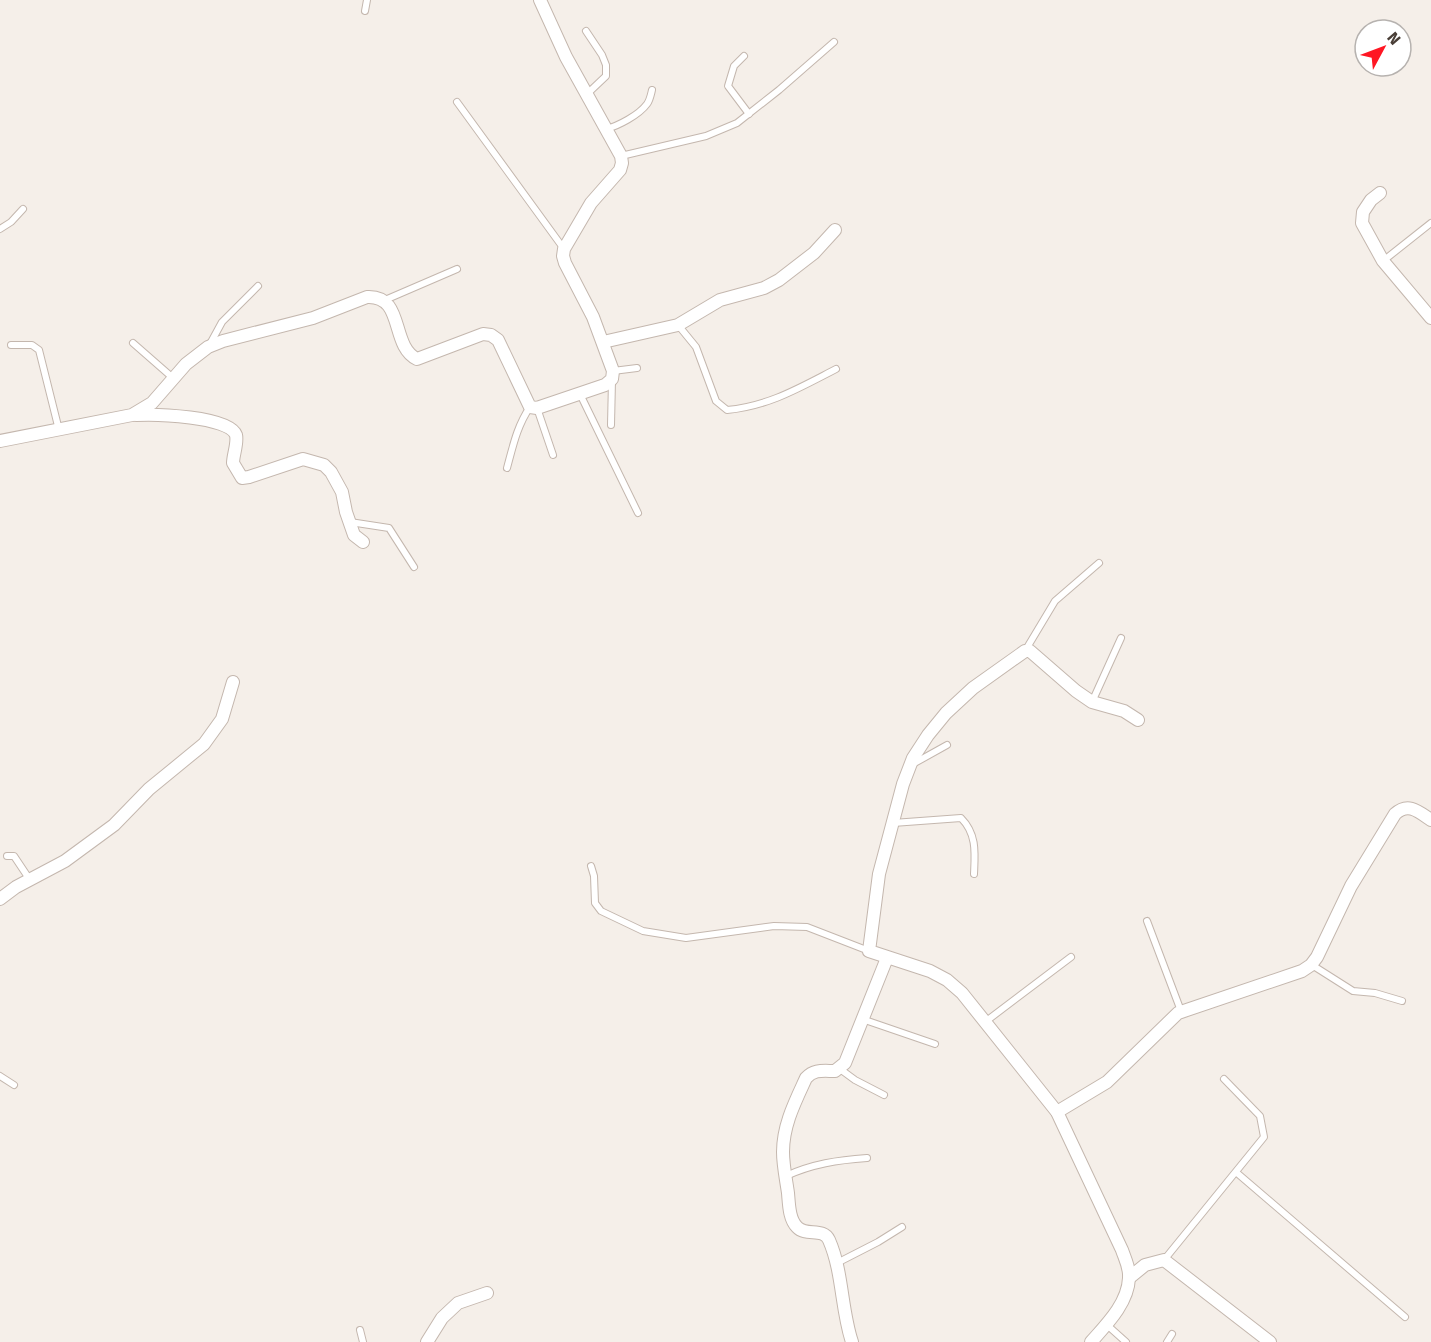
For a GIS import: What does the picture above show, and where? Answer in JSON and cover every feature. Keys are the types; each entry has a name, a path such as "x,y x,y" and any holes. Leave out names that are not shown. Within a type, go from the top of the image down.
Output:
{"street":[{"path":"132,415 152,403 191,359 208,347 312,318 367,297 385,300 390,307 405,350 417,359 483,334 491,335 498,340 534,407 605,385 612,375 603,342 589,307 563,256 564,249 591,203 620,170 621,156 557,39 540,0"},
{"path":"1380,193 1371,200 1363,212 1362,223 1383,261 1431,318"},
{"path":"603,342 678,325 720,300 764,288 779,280 814,253 835,230"},
{"path":"0,441 132,415 161,414 199,418 231,428 236,434 233,464 242,478 303,459 324,465 331,472 342,492 354,535 363,542"},
{"path":"1130,1278 1122,1250 1057,1112 962,993 930,971 868,951 879,874 910,766 928,735 946,713 973,688 1025,651 1030,651 1092,702 1124,711 1138,720"},
{"path":"0,898 65,861 114,825 149,789 204,744 222,719 233,682"},
{"path":"1057,1112 1107,1082 1181,1011 1311,965 1351,886 1395,814 1401,808 1407,807 1431,820"},
{"path":"852,1342 845,1319 837,1264 826,1235 804,1232 794,1223 790,1213 783,1154 787,1122 806,1078 810,1073 817,1071 840,1069 887,958"},
{"path":"1091,1342 1122,1302 1130,1278 1145,1265 1164,1260 1270,1342"},
{"path":"427,1342 442,1318 458,1303 487,1293"}],"lane":[{"path":"365,11 367,0"},
{"path":"586,31 606,65 606,76 586,94"},
{"path":"621,156 706,136 737,123 834,42"},
{"path":"744,56 734,66 728,86 749,114"},
{"path":"606,129 614,127 639,111 647,104 652,90"},
{"path":"457,102 564,249"},
{"path":"0,229 11,222 23,209"},
{"path":"1383,261 1431,223"},
{"path":"385,300 458,269"},
{"path":"208,347 222,322 258,286"},
{"path":"678,325 696,347 716,401 727,410 751,408 789,393 836,369"},
{"path":"133,343 173,378"},
{"path":"11,345 32,345 39,350 59,429"},
{"path":"611,424 612,375 637,368"},
{"path":"579,393 638,513"},
{"path":"507,468 515,435 522,420 534,407 553,455"},
{"path":"349,522 389,528 414,567"},
{"path":"1025,651 1054,602 1099,563"},
{"path":"1092,702 1121,638"},
{"path":"910,766 947,745"},
{"path":"893,823 961,818 969,826 973,835 974,874"},
{"path":"7,856 14,856 17,859 30,880"},
{"path":"591,866 594,876 594,903 601,911 643,931 686,938 774,926 807,927 868,951"},
{"path":"1147,921 1181,1011"},
{"path":"985,1022 1071,957"},
{"path":"1311,965 1353,991 1375,993 1402,1001"},
{"path":"862,1019 935,1044"},
{"path":"840,1069 855,1080 884,1095"},
{"path":"0,1076 14,1085"},
{"path":"1164,1260 1264,1137 1260,1116 1224,1079"},
{"path":"786,1176 807,1166 844,1159 867,1158"},
{"path":"1237,1173 1405,1317"},
{"path":"837,1264 902,1227"},
{"path":"1107,1324 1126,1342"},
{"path":"360,1330 363,1342"},
{"path":"1167,1342 1172,1334"}]}
